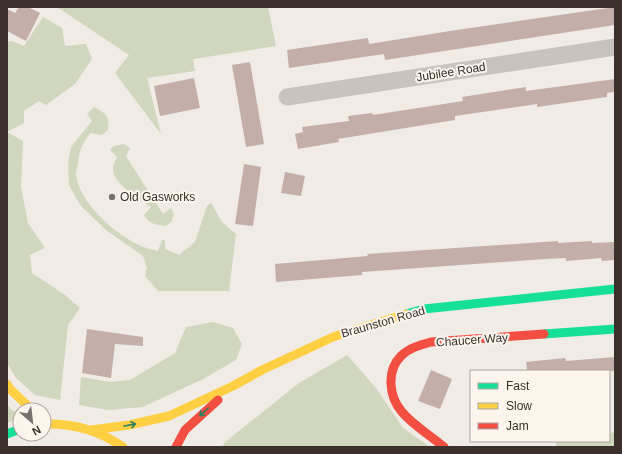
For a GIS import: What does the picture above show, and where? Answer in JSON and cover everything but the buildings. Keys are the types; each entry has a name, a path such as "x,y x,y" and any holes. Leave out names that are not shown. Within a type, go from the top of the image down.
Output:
{"main road":[{"name":"Braunston Road","path":"91,430 129,426 169,416 333,337 424,309 615,289"},
{"name":"Chaucer Way","path":"444,447 416,425 399,408 391,391 391,378 395,360 407,350 431,342 462,341 615,328"},
{"path":"7,384 24,402"},
{"name":"Braunston Road","path":"176,447 185,430 233,386"},
{"path":"52,423 68,424 91,430 115,441 122,447"}],"street":[{"name":"Jubilee Road","path":"287,98 615,47"}],"green space":[{"path":"57,7 268,7 276,46 193,59 195,71 147,78 161,134 115,73 129,55"},
{"path":"43,17 62,28 65,46 86,44 92,59 75,84 46,105 39,101 24,111 24,123 7,132 7,41 12,41 24,46"},
{"path":"94,107 102,111 108,118 108,130 102,135 91,133 86,139 79,154 76,175 84,197 91,207 110,226 131,241 143,247 158,251 162,240 165,240 165,249 179,255 195,242 207,206 211,203 222,222 236,234 229,291 158,291 145,276 147,268 143,256 106,230 79,203 69,185 68,164 71,147 92,121 87,114"},
{"path":"7,132 23,141 21,187 28,223 45,248 30,255 32,273 65,295 80,308 68,325 60,400 35,395 16,378 7,363"},
{"path":"124,144 130,148 126,156 163,214 171,208 174,214 172,221 166,226 156,224 148,220 144,215 151,207 122,186 114,175 113,167 117,157 110,150 114,146"},
{"path":"213,322 233,328 242,344 236,360 203,379 143,407 108,410 79,405 81,377 110,382 130,380 175,353 186,327"},
{"path":"347,355 376,388 403,428 430,447 222,447 225,442 299,383"},
{"path":"7,405 12,410 12,421 7,423"},
{"path":"615,432 615,447 556,447 556,442 610,442 610,433"}],"traffic: fast":[{"path":"406,314 424,309 615,289"},
{"path":"544,334 615,329"},
{"path":"7,434 12,432"}],"traffic: slow":[{"path":"91,430 129,425 169,416 333,337 406,314"},
{"path":"7,384 24,402"},
{"path":"52,424 75,426 95,432 123,447"}],"traffic: jam":[{"path":"444,447 407,417 394,399 391,376 396,362 401,356 411,349 431,342 544,334"},
{"path":"176,447 185,430 218,400"}],"place":[{"name":"Old Gasworks","path":"112,197"}]}
